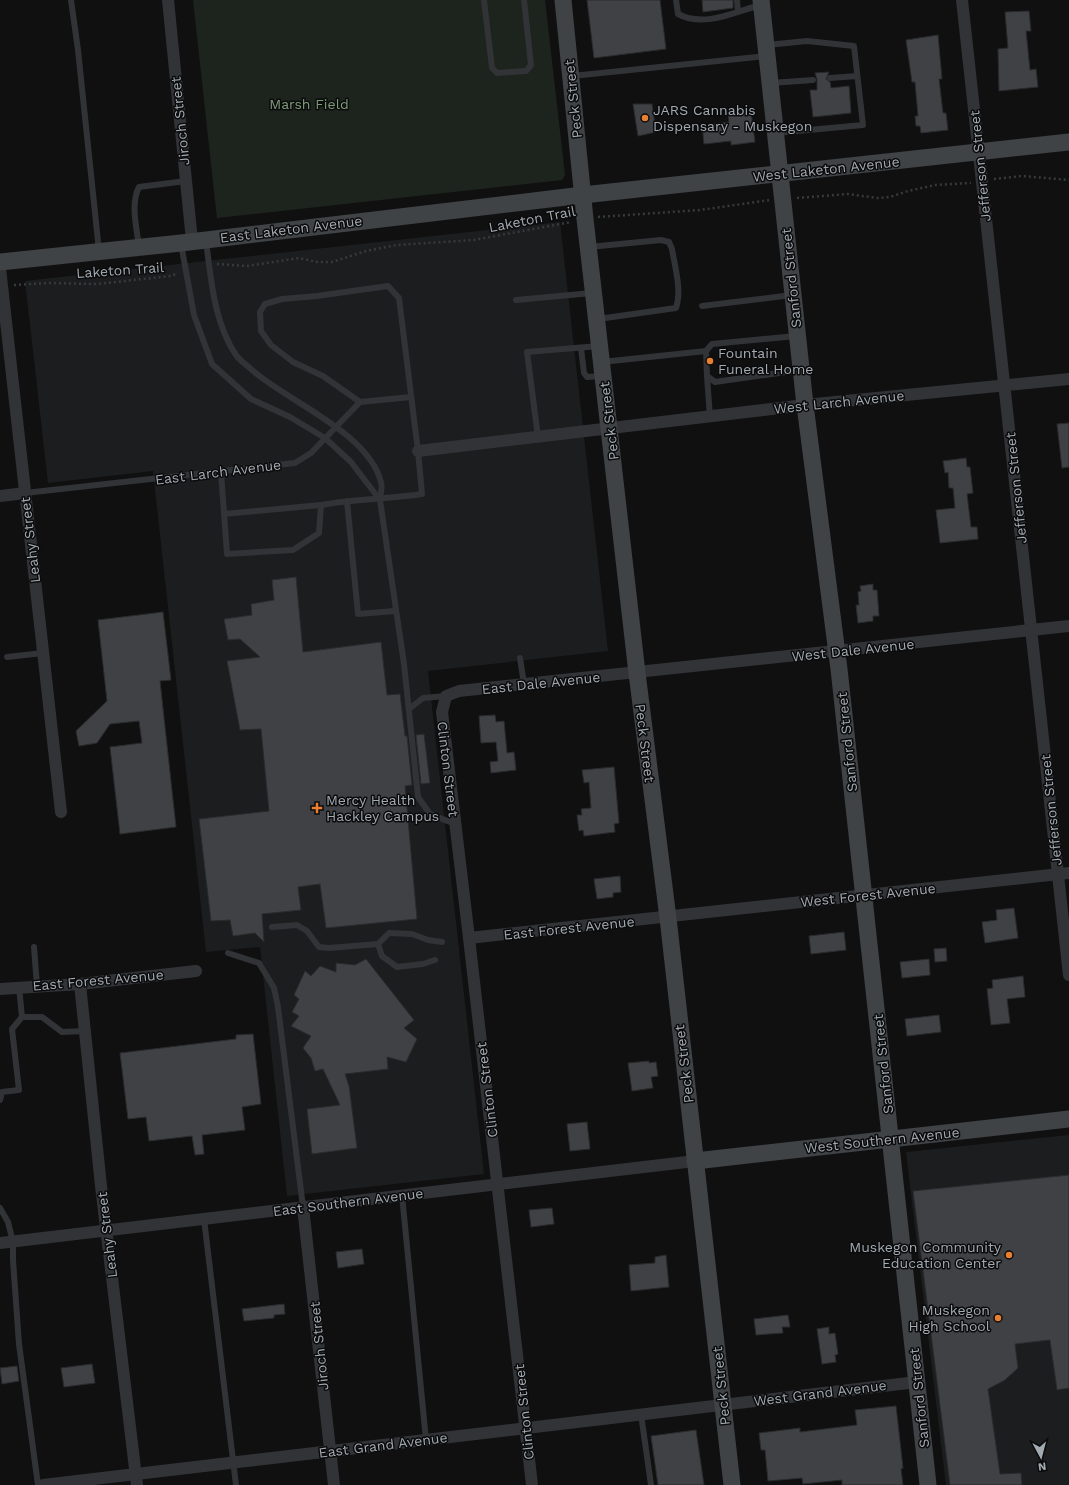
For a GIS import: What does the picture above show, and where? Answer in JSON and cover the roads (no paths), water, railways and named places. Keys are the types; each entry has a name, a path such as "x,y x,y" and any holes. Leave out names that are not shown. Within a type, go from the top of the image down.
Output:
{"street":[{"name":"Jiroch Street","path":"168,0 193,241"},
{"name":"Peck Street","path":"563,0 585,219 637,673 668,918 732,1485"},
{"name":"Jefferson Street","path":"962,0 1032,630 1063,873 1069,975"},
{"name":"Sanford Street","path":"761,2 805,405 837,652 928,1485"},
{"name":"West Laketon Avenue","path":"583,195 1069,142"},
{"name":"East Laketon Avenue","path":"0,262 99,252 583,195"},
{"name":"Leahy Street","path":"0,268 61,812"},
{"name":"West Larch Avenue","path":"610,429 805,405 1069,379"},
{"path":"418,451 610,429"},
{"name":"East Larch Avenue","path":"0,496 25,493"},
{"name":"West Dale Avenue","path":"637,673 1069,626"},
{"name":"East Dale Avenue","path":"446,696 459,691 637,673"},
{"name":"Clinton Street","path":"446,696 442,712 470,938 532,1485"},
{"name":"West Forest Avenue","path":"668,918 1063,873"},
{"name":"East Forest Avenue","path":"470,938 668,918"},
{"name":"East Forest Avenue","path":"0,989 80,984 196,971"},
{"name":"Leahy Street","path":"80,984 136,1480"},
{"name":"West Southern Avenue","path":"695,1161 1069,1119"},
{"name":"East Southern Avenue","path":"0,1243 695,1161"},
{"name":"Jiroch Street","path":"303,1207 334,1485"},
{"name":"West Grand Avenue","path":"723,1404 917,1382"},
{"name":"East Grand Avenue","path":"43,1485 136,1480 233,1463 723,1404"}],"lane":[{"path":"71,0 78,50 99,252"},
{"path":"484,0 492,68 497,73 526,71 531,65 524,0"},
{"path":"676,0 678,14 687,18 727,16 738,10 761,2"},
{"path":"737,0 738,10"},
{"path":"570,76 767,50 807,41 854,46 863,125 775,133"},
{"path":"830,78 857,76"},
{"path":"770,83 813,80"},
{"path":"139,247 134,203 139,187 186,181"},
{"path":"589,247 661,240 669,242 672,249 678,292 678,302 676,308 597,319"},
{"path":"193,241 209,263 212,285 222,326 237,356 266,382 298,401 336,427 354,442 372,461 382,483 380,500 395,611 404,664 418,797 430,814 455,824"},
{"path":"193,241 186,270 194,315 212,364 251,399 290,417 325,438 351,462 380,500"},
{"path":"224,514 321,505 347,501 380,500 422,494 418,451 399,298 388,286 324,296 282,300 265,304 260,312 261,331 271,345 293,362 323,376 360,402 411,397"},
{"path":"516,300 594,293"},
{"path":"702,306 793,294"},
{"path":"710,416 706,351 712,344 798,336"},
{"path":"538,437 527,352 581,348 602,361 706,351"},
{"path":"581,348 584,373 587,377 602,361"},
{"path":"707,376 714,382 801,370"},
{"name":"East Larch Avenue","path":"25,493 295,463 311,453 360,402"},
{"path":"221,472 227,554 293,550 319,533 321,505"},
{"path":"347,501 358,614 395,611"},
{"path":"7,657 43,653"},
{"path":"520,658 524,684"},
{"path":"409,709 423,698 446,696"},
{"path":"272,927 297,926 307,930 318,947 329,948 378,944 389,933 412,934 428,940 442,942"},
{"path":"378,944 382,956 397,967 423,964 435,960"},
{"path":"34,946 37,986"},
{"path":"228,953 259,963 274,988 278,1007 303,1207"},
{"path":"0,1100 2,1092 19,1090 12,1029 22,1017 20,987"},
{"path":"22,1017 42,1017 62,1032 86,1031"},
{"path":"402,1195 426,1440"},
{"path":"0,1208 8,1222 13,1242 19,1344 38,1485"},
{"path":"204,1219 236,1485"},
{"path":"641,1414 651,1485"}],"place":[{"name":"JARS Cannabis Dispensary - Muskegon","path":"645,118"},
{"name":"Fountain Funeral Home","path":"710,361"},
{"name":"Mercy Health Hackley Campus","path":"317,808"},
{"name":"Muskegon Community Education Center","path":"1009,1255"},
{"name":"Muskegon High School","path":"998,1318"}],"park label":[{"name":"Marsh Field","path":"309,104"}]}
